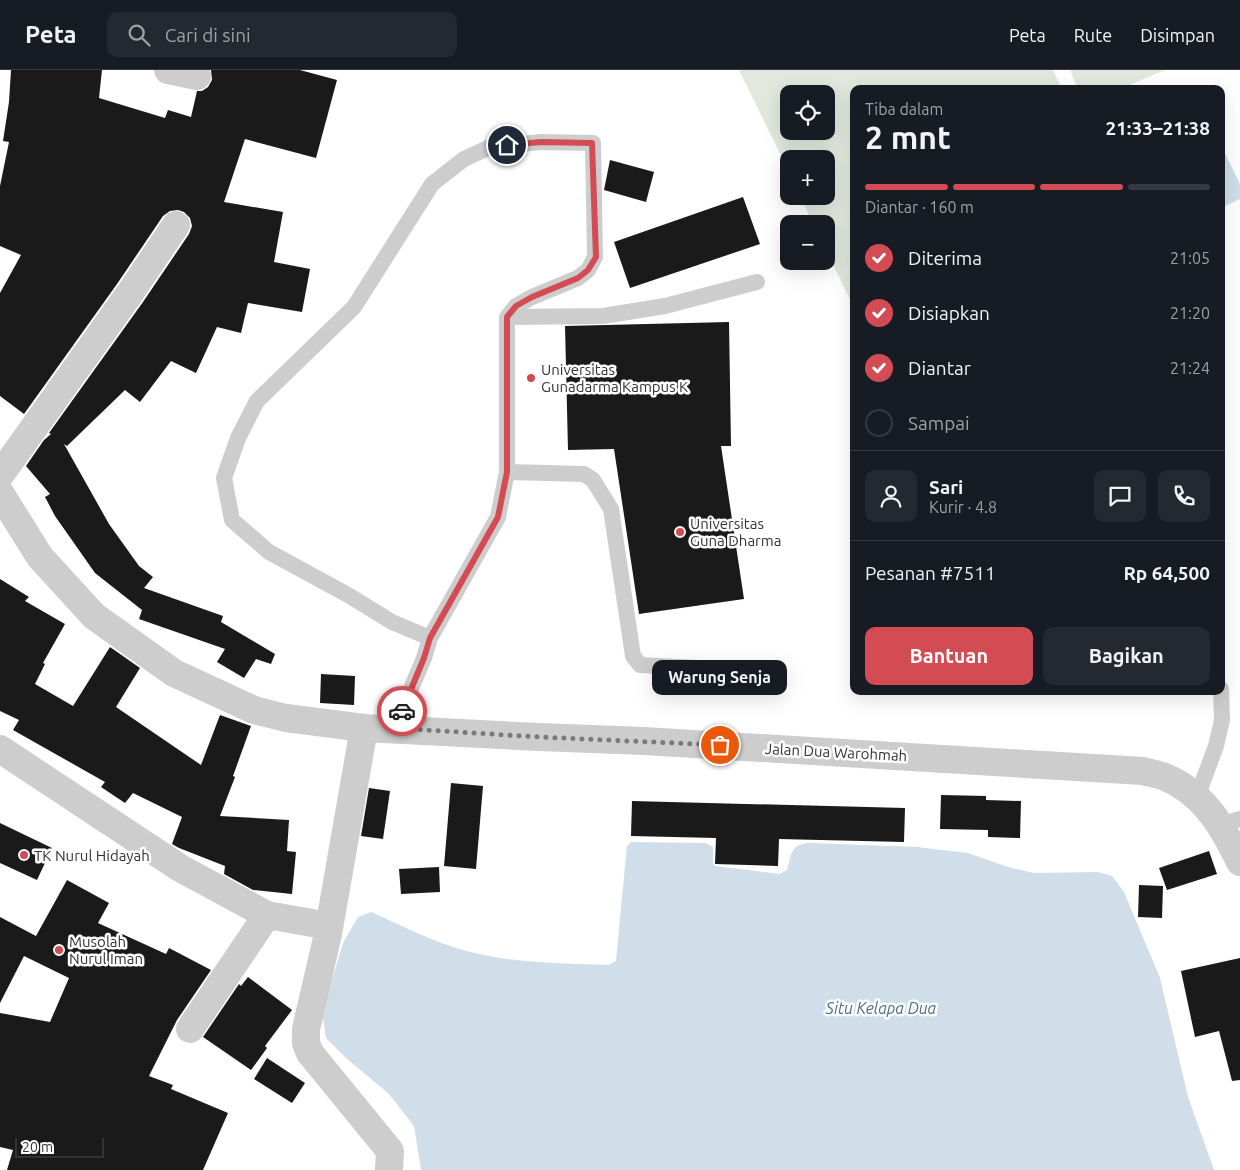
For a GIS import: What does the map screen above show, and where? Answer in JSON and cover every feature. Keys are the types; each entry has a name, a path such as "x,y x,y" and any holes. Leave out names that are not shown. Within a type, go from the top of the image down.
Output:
{"street":[{"path":"168,70 197,76"},
{"path":"0,475 130,293 176,225"},
{"name":"Jalan Dua Warohmah","path":"0,493 40,557 94,616 174,673 254,710 286,718 364,728 654,741 1143,771 1166,777 1197,797 1214,815 1230,822 1240,862"},
{"path":"364,728 330,926 306,1029 306,1043 310,1053 390,1151 389,1170"},
{"path":"0,749 180,868 267,915 330,926"},
{"path":"190,1029 267,915"}],"lane":[{"path":"394,728 424,658 430,638 498,517 507,472 507,317 516,306 578,278 588,270 596,257 592,143 541,142 490,147 464,159 432,184 354,307 257,401 238,438 224,478 232,520 269,552 348,595 392,622 430,638"},
{"path":"507,317 603,316 619,314 665,306 757,282"},
{"path":"507,472 584,474 593,480 611,509 633,656 640,665 717,669"},
{"path":"1197,797 1216,746 1222,720 1221,695"}],"shaded area":[{"path":"739,70 1053,70 1060,85 850,85 850,300 835,269 835,215 809,215 804,205 835,205 835,150 780,150 780,154"},
{"path":"1070,70 1165,70 1129,85 1076,85"}],"water":[{"path":"1225,153 1240,184 1240,199 1225,206"},
{"name":"Situ Kelapa Dua","path":"631,842 706,843 713,847 713,863 715,866 780,874 787,870 795,848 799,845 810,843 917,847 968,853 1011,868 1034,873 1098,872 1112,876 1124,892 1160,978 1188,1097 1214,1170 421,1170 414,1126 389,1094 346,1058 326,1038 322,1012 343,943 358,917 371,912 445,944 493,957 551,963 608,965 616,961 627,846"}],"building":[{"path":"11,70 102,70 99,98 165,118 168,110 191,117 197,91 202,91 208,87 212,80 211,70 300,70 337,80 316,158 245,139 224,202 283,212 274,262 310,269 302,312 248,303 241,333 217,327 196,373 171,361 140,402 125,390 67,446 64,444 109,524 139,566 153,577 144,588 223,616 221,622 275,654 271,664 256,659 244,678 217,662 225,649 139,619 142,610 95,573 55,516 45,497 50,494 26,466 44,440 51,434 49,433 143,302 189,234 192,226 190,218 184,212 178,210 170,211 163,216 24,414 0,396 0,293 21,255 0,246 0,186 9,142 3,141 9,102"},
{"path":"610,160 654,172 646,202 604,190"},
{"path":"743,197 760,244 630,288 614,242"},
{"path":"729,322 731,446 721,446 744,599 639,614 614,449 568,450 565,326"},
{"path":"0,579 29,597 25,601 65,624 43,663 45,664 35,684 73,706 110,647 140,668 116,707 201,765 220,715 251,726 220,816 289,820 287,851 296,852 292,894 253,890 224,874 225,866 172,844 182,817 133,793 125,803 101,787 105,782 13,730 19,720 0,711"},
{"path":"321,674 355,676 354,705 320,703"},
{"path":"451,783 483,786 476,869 444,866"},
{"path":"369,788 390,791 383,839 361,836"},
{"path":"941,795 986,796 986,800 1021,801 1020,838 988,837 988,830 940,829"},
{"path":"632,801 905,808 904,842 779,839 778,866 715,864 716,838 631,836"},
{"name":"TK Nurul Hidayah","path":"0,823 52,848 37,880 0,863"},
{"path":"1209,851 1217,874 1167,890 1159,868"},
{"path":"439,867 440,892 401,894 399,869"},
{"path":"67,880 109,903 98,923 166,954 169,948 211,970 177,1020 149,1076 173,1085 171,1089 228,1113 203,1170 7,1170 13,1150 0,1147 0,1013 50,1022 69,978 24,956 0,1003 0,917 36,936"},
{"path":"1139,885 1163,886 1162,918 1138,917"},
{"path":"1240,958 1240,1080 1232,1081 1219,1031 1195,1037 1181,971"},
{"path":"248,977 292,1010 265,1046 267,1048 251,1070 203,1037 239,984 241,986"},
{"path":"267,1058 305,1083 292,1103 254,1079"}],"way so far":[{"path":"402,711 394,728 720,745"}],"place":[{"name":"Universitas Gunadarma Kampus K","path":"531,378"},
{"name":"Universitas Guna Dharma","path":"680,532"},
{"name":"Warung Senja","path":"720,745"},
{"name":"TK Nurul Hidayah","path":"24,855"},
{"name":"Musolah Nurul Iman","path":"59,950"}],"route":[{"path":"402,711 424,658 430,638 498,517 507,472 507,317 516,306 532,297 578,278 588,270 596,257 592,143 541,142 507,145"}]}
